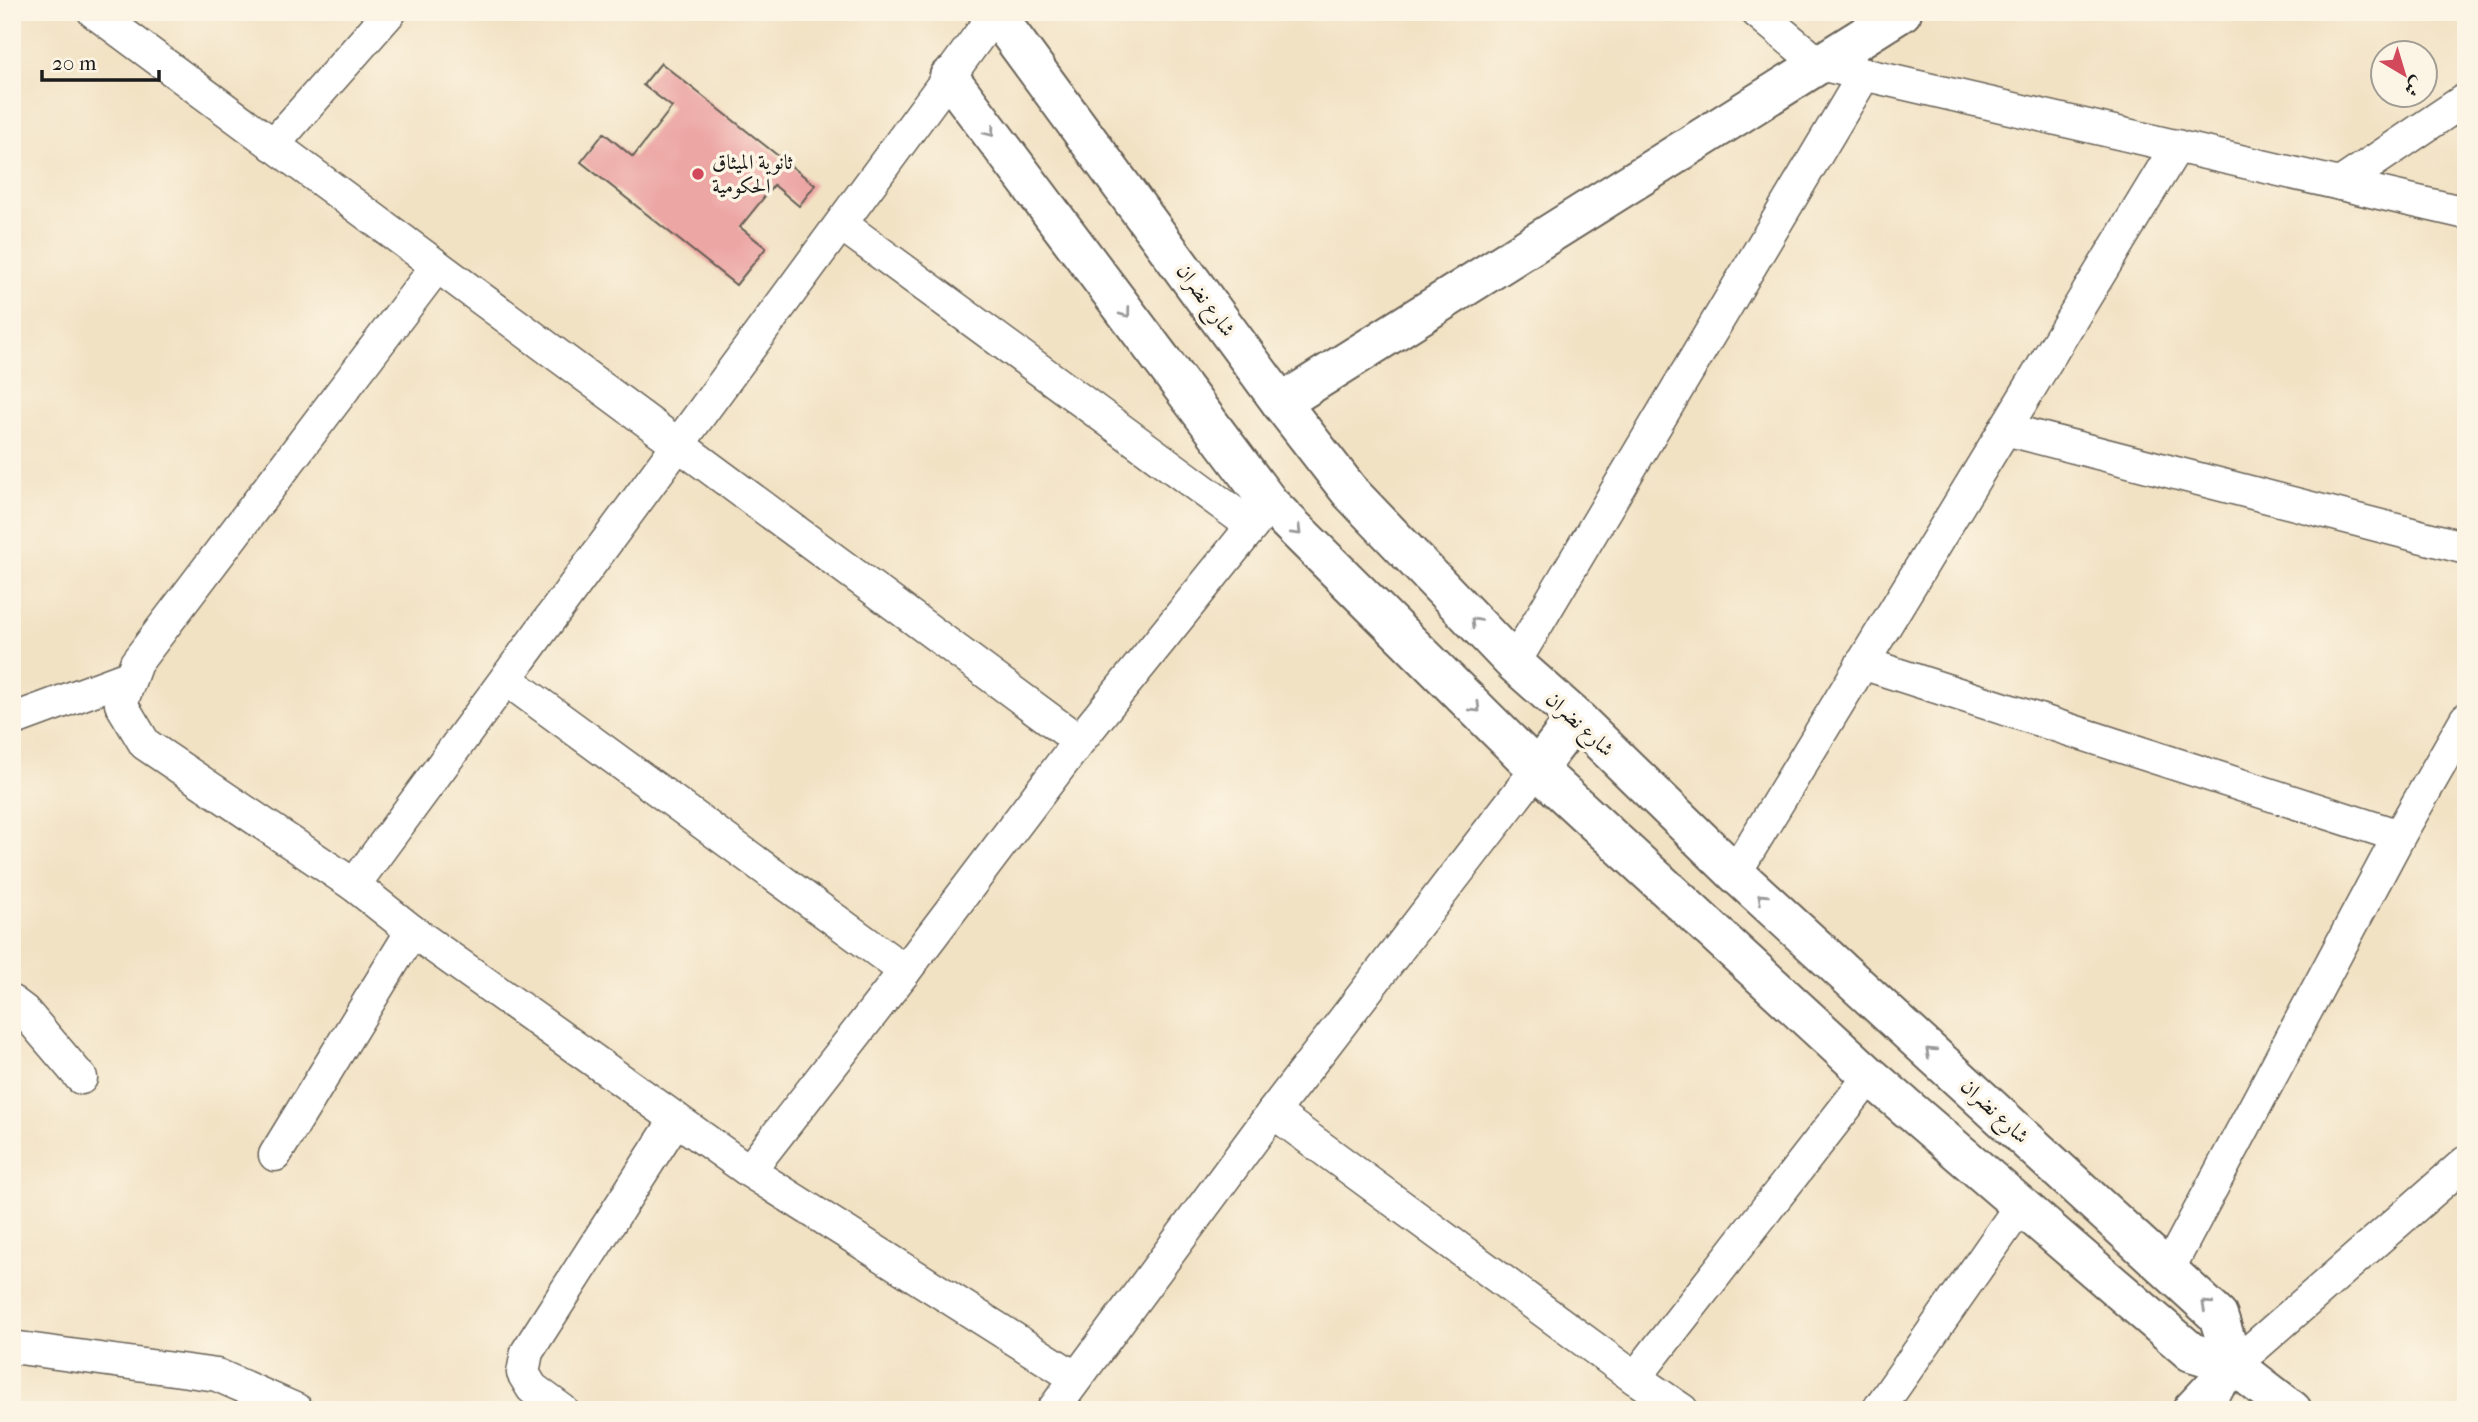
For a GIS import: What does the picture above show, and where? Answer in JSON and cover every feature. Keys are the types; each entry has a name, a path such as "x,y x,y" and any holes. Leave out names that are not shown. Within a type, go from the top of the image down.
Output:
{"street":[{"path":"94,12 1079,741"},
{"path":"273,145 390,12"},
{"path":"1757,12 1819,64 2466,213"},
{"path":"1281,403 1902,12"},
{"path":"354,885 995,13"},
{"name":"شارع نضران","path":"995,13 1281,403 1351,493 1514,663 1576,719 1735,873 2218,1316 2234,1365"},
{"path":"1514,663 1864,75"},
{"path":"949,77 1261,515"},
{"path":"2340,184 2466,100"},
{"path":"1735,873 2177,146"},
{"path":"841,224 1261,515 1870,1076 2191,1352 2234,1365 2292,1410"},
{"path":"437,266 136,663 121,704 145,744 354,885 412,931 749,1171 1076,1378"},
{"path":"2005,429 2466,548"},
{"path":"749,1171 1079,741 1261,515"},
{"path":"1862,663 2399,836"},
{"path":"12,720 131,676"},
{"path":"506,679 905,971"},
{"path":"1053,1410 1273,1112 1576,719"},
{"path":"2168,1270 2399,836 2466,719"},
{"path":"275,1155 412,931"},
{"path":"12,1002 24,1011 81,1078"},
{"path":"1635,1378 1870,1076"},
{"path":"1273,1112 1682,1410"},
{"path":"562,1410 532,1388 523,1373 527,1352 676,1119"},
{"path":"2192,1410 2234,1365 2466,1162"},
{"path":"1878,1410 2021,1205"},
{"path":"12,1347 217,1375 297,1410"}],"building":[{"name":"ثانوية الميثاق الحكومية","path":"661,63 815,185 799,206 774,185 740,227 766,248 736,285 581,162 604,133 633,157 672,107 643,85"}],"place":[{"name":"ثانوية الميثاق الحكومية","path":"698,174"}]}
